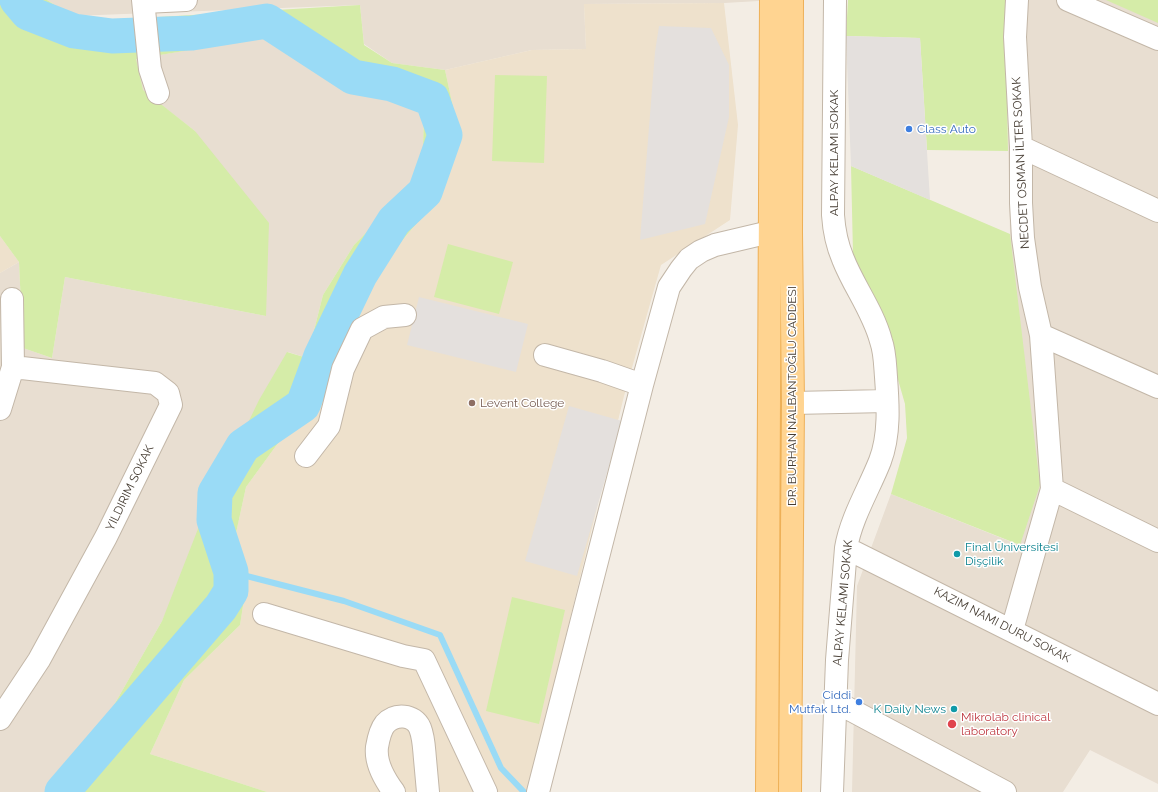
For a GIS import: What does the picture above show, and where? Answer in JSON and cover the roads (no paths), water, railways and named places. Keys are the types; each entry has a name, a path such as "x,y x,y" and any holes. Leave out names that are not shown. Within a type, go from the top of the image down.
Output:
{"main road":[{"name":"DR. BURHAN NALBANTOĞLU CADDESI","path":"767,792 771,0"},
{"name":"DR. BURHAN NALBANTOĞLU CADDESI","path":"790,792 793,404 791,232 792,0"}],"street":[{"path":"158,93 150,69 144,5 186,0"},
{"name":"ALPAY KELAMI SOKAK","path":"832,792 837,660 846,548 852,524 881,459 885,444 887,401 884,356 878,330 843,259 835,230 833,215 835,0"},
{"name":"NECDET OSMAN İLTER SOKAK","path":"1012,630 1052,489 1041,335 1030,287 1023,238 1021,203 1021,147 1015,37 1017,0"},
{"path":"1068,0 1158,39"},
{"path":"1021,147 1158,211"},
{"path":"539,788 642,385 669,287 689,259 701,251 715,245 770,232"},
{"path":"0,409 13,367 12,299"},
{"path":"306,456 329,426 343,369 362,329 384,317 406,315"},
{"path":"1041,335 1158,387"},
{"path":"545,355 602,371 642,385"},
{"path":"0,719 39,660 106,537 171,405 168,393 155,383 13,367"},
{"path":"793,404 887,401"},
{"path":"1052,489 1158,541"},
{"path":"846,548 1158,704"},
{"path":"264,614 403,656 424,660 486,792"},
{"path":"836,702 1005,792"},
{"path":"394,792 383,776 378,759 377,748 384,725 389,720 403,716 409,717 416,721 423,738 428,792"}],"waterway":[{"path":"17,0 28,13 74,31 112,36 192,33 267,21 353,77 392,84 432,99 445,135 425,192 394,221 360,275 321,356 303,405 243,446 215,493 214,520 231,572 231,591 221,607 62,792"},
{"path":"231,572 344,601 440,635 501,768 524,792"}],"place":[{"name":"Class Auto","path":"909,129"},
{"name":"Levent College","path":"472,403"},
{"name":"Final Üniversitesi Dişçilik","path":"957,554"},
{"name":"Ciddi Mutfak Ltd.","path":"859,702"},
{"name":"K Daily News","path":"954,709"},
{"name":"Mikrolab clinical laboratory","path":"952,724"}]}
